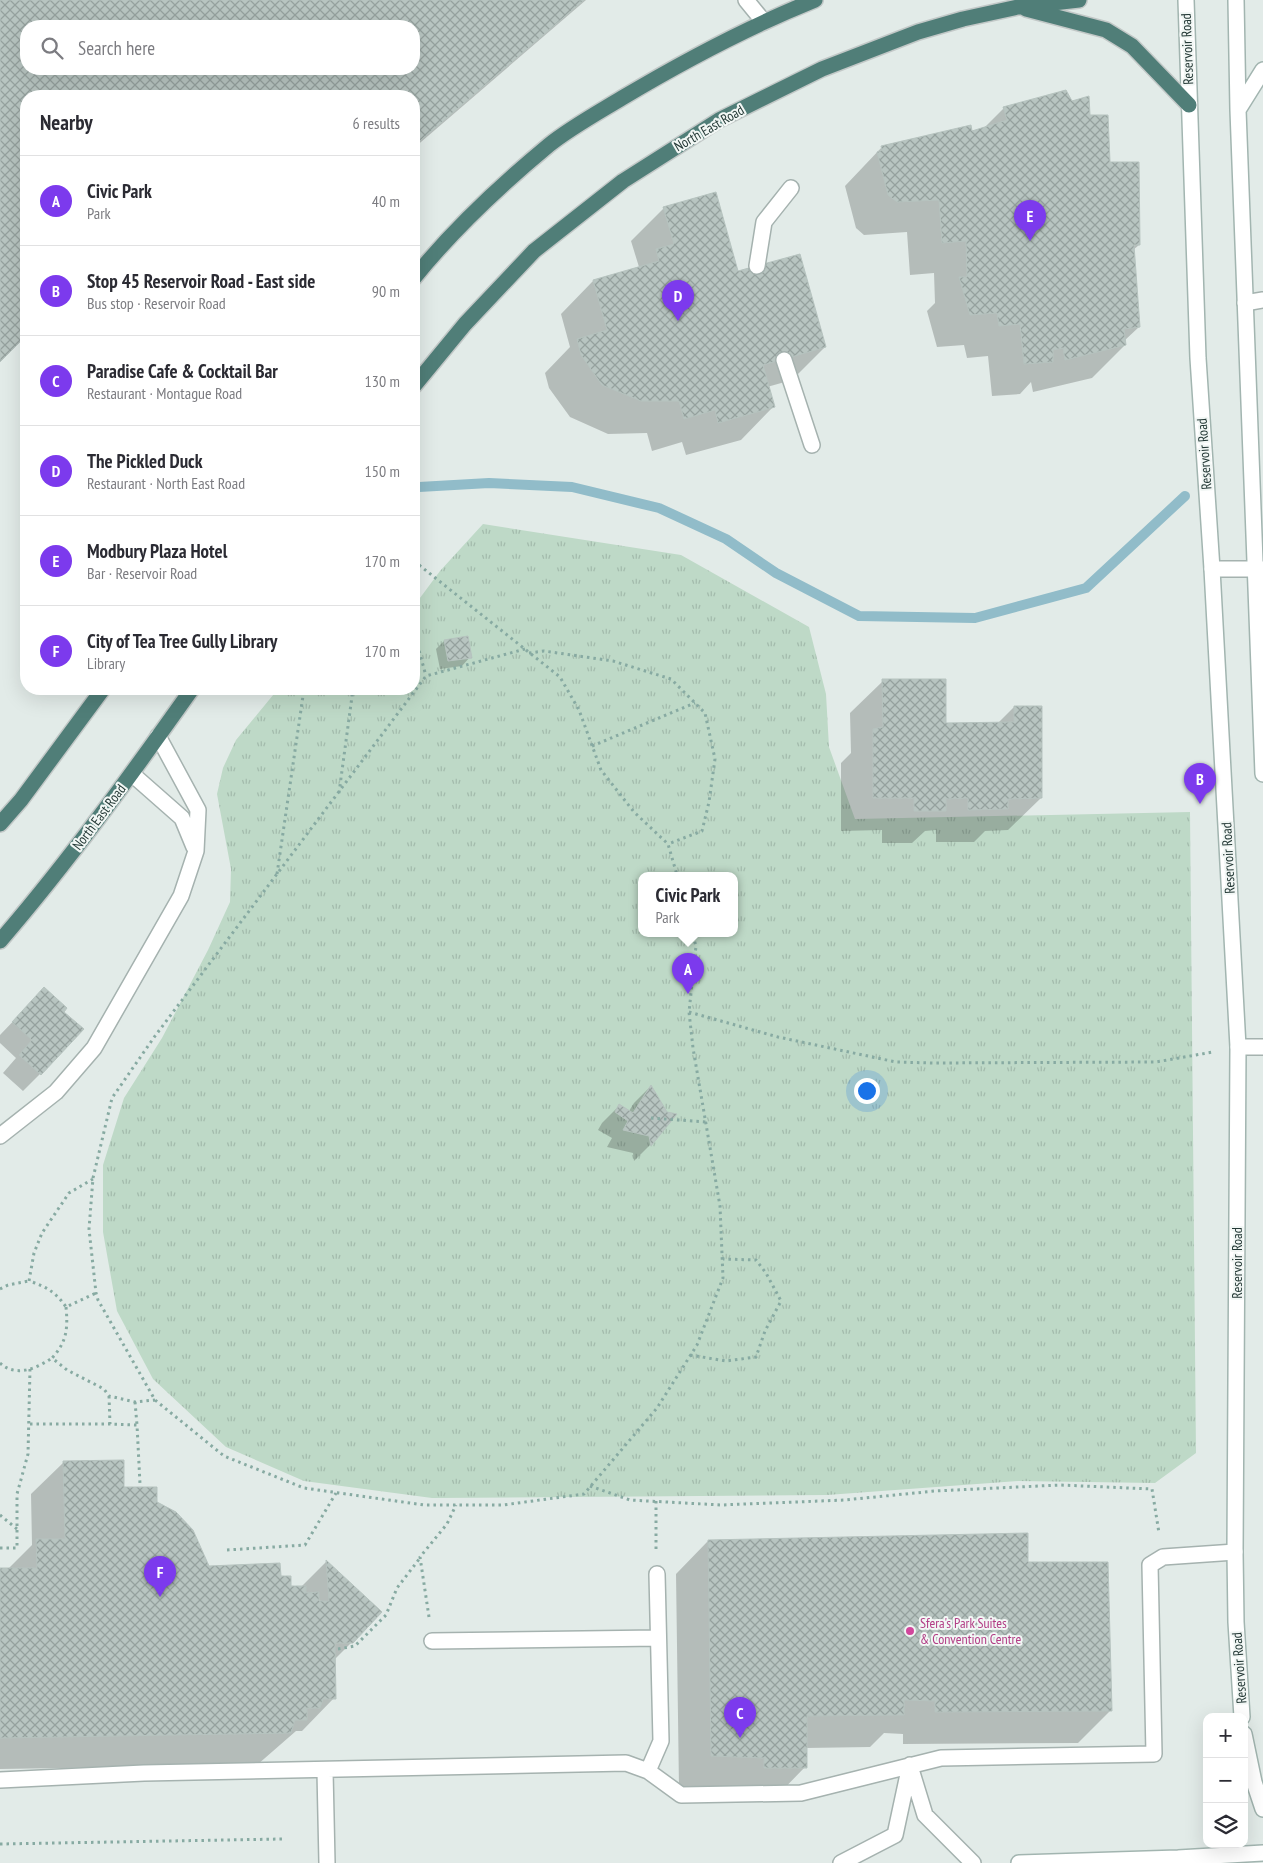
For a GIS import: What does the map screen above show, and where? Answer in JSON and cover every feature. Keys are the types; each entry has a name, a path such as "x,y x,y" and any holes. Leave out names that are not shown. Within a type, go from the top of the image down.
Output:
{"highway":[{"path":"420,271 439,248 550,144 676,66 764,22 815,0"},
{"name":"North East Road","path":"420,379 464,324 534,251 623,181 711,125 822,69 918,32 962,19 1018,7 1079,0"},
{"path":"1018,7 1106,30 1132,46 1189,105"},
{"path":"0,824 21,800 99,695"},
{"name":"North East Road","path":"0,941 45,888 132,774 188,695"}],"main road":[{"path":"746,0 764,22"},
{"name":"Reservoir Road","path":"1186,0 1198,358 1212,569 1238,1047 1235,1552 1236,1622 1242,1713"},
{"path":"1236,0 1238,110 1259,569 1263,774"},
{"path":"1238,110 1263,70"},
{"path":"757,266 764,222 791,188"},
{"path":"1246,303 1263,300"},
{"path":"784,360 812,446"},
{"path":"1212,569 1259,569"},
{"path":"0,1136 56,1092 94,1048 181,896 196,851 198,810 158,736"},
{"path":"132,774 182,818 196,851"},
{"path":"1238,1047 1263,1047"},
{"path":"0,1780 144,1773 626,1763 648,1771 681,1795 801,1793 940,1758 1154,1754 1150,1564 1163,1557 1235,1552"},
{"path":"648,1771 661,1741 657,1574"},
{"path":"432,1641 658,1638"},
{"path":"1248,1753 1254,1782 1263,1809"},
{"path":"842,1863 895,1836 910,1765"},
{"path":"910,1765 925,1815 974,1863"},
{"path":"325,1770 327,1863"},
{"path":"1019,1863 1178,1858 1263,1853"}],"path":[{"path":"420,566 560,678 579,710 601,770 634,812 668,844 676,872"},
{"path":"420,684 426,676 525,649"},
{"path":"529,653 544,651 621,663 671,679 705,713 715,759 709,802 702,831 668,844"},
{"path":"420,654 426,676"},
{"path":"277,874 303,695"},
{"path":"339,794 352,695"},
{"path":"412,695 155,1036 112,1098 93,1178 89,1229 96,1293 98,1300 155,1400 224,1456 304,1488 424,1505 503,1505 584,1494 657,1408 696,1345 723,1278 720,1206 693,1048 689,1012 696,946 693,937"},
{"path":"592,746 695,704"},
{"path":"689,1012 778,1038 896,1062 1156,1062 1238,1047"},
{"path":"651,1118 706,1122"},
{"path":"28,1281 34,1253 42,1233 69,1193 93,1178"},
{"path":"690,1355 726,1362 756,1357 765,1331 781,1301 766,1273 756,1260 723,1259"},
{"path":"0,1289 8,1285 28,1281 47,1287 66,1307 67,1320 66,1336 61,1348 52,1358 38,1367 21,1372 3,1366 0,1363"},
{"path":"66,1307 96,1293"},
{"path":"52,1358 67,1370 104,1388 109,1396 110,1424"},
{"path":"0,1548 17,1548 17,1494 28,1454 30,1369"},
{"path":"109,1396 135,1402 155,1400"},
{"path":"135,1402 140,1484"},
{"path":"30,1424 137,1425"},
{"path":"590,1486 630,1500 721,1505 845,1500 935,1491 1060,1485 1152,1489 1163,1557"},
{"path":"228,1550 305,1545 336,1493"},
{"path":"656,1501 657,1574"},
{"path":"338,1650 356,1646 386,1615 397,1588 447,1524 456,1505"},
{"path":"0,1514 17,1529"},
{"path":"420,1557 432,1641"},
{"path":"0,1844 282,1839"}],"green space":[{"path":"483,524 681,555 809,627 826,694 829,747 855,819 1190,812 1196,1453 1155,1483 1018,1481 827,1495 432,1498 304,1481 226,1447 153,1379 117,1311 103,1232 103,1165 124,1098 162,1038 208,950 230,902 231,869 217,794 223,768 236,740 273,695 420,695 420,598 440,571"}],"building":[{"path":"0,0 584,0 420,141 420,90 20,90 20,342 0,362"},
{"path":"1066,90 1072,101 1089,96 1090,115 1108,115 1110,162 1139,162 1140,245 1134,245 1140,327 1124,329 1126,345 1065,360 1063,348 1053,350 1053,362 1024,364 1020,324 999,326 997,313 970,315 959,277 967,277 966,241 942,243 939,200 897,202 888,195 877,152 882,150 881,146 971,125 972,131 1007,120 1003,107"},
{"path":"716,192 738,271 800,254 826,347 763,365 775,407 718,423 715,410 684,419 679,401 641,401 602,385 581,355 577,339 607,330 593,280 659,261 656,249 674,244 663,207"},
{"path":"468,636 472,658 448,661 444,640"},
{"path":"882,679 946,679 946,723 1014,722 1014,706 1042,706 1042,798 1008,799 1008,809 968,810 968,798 946,799 946,811 914,811 914,798 873,798 873,729 883,727"},
{"path":"44,987 67,1008 64,1012 84,1029 41,1075 19,1055 32,1040 12,1022"},
{"path":"651,1085 667,1112 677,1114 651,1146 649,1136 623,1130 628,1121 615,1112 619,1104 633,1113"},
{"path":"124,1460 124,1487 157,1487 157,1502 176,1512 193,1530 209,1566 280,1563 281,1576 291,1576 291,1586 306,1586 306,1593 319,1592 319,1601 329,1601 326,1560 382,1612 353,1643 335,1643 336,1699 323,1699 320,1708 307,1708 307,1720 295,1720 291,1733 0,1738 0,1568 37,1568 36,1539 65,1539 63,1461"},
{"name":"Sfera's Park Suites & Convention Centre","path":"1028,1533 1028,1562 1108,1562 1112,1711 935,1712 935,1701 904,1700 904,1715 807,1716 807,1768 764,1768 764,1758 711,1756 708,1540"}],"waterway":[{"path":"420,487 489,483 572,487 659,508 726,539 776,573 859,616 975,618 1086,588 1185,496"}],"place":[{"name":"Modbury Plaza Hotel","path":"1030,241"},
{"name":"The Pickled Duck","path":"678,321"},
{"name":"Stop 45 Reservoir Road - East side","path":"1200,804"},
{"name":"Civic Park","path":"688,994"},
{"name":"City of Tea Tree Gully Library","path":"160,1597"},
{"name":"Sfera's Park Suites & Convention Centre","path":"910,1631"},
{"name":"Paradise Cafe & Cocktail Bar","path":"740,1738"}]}
